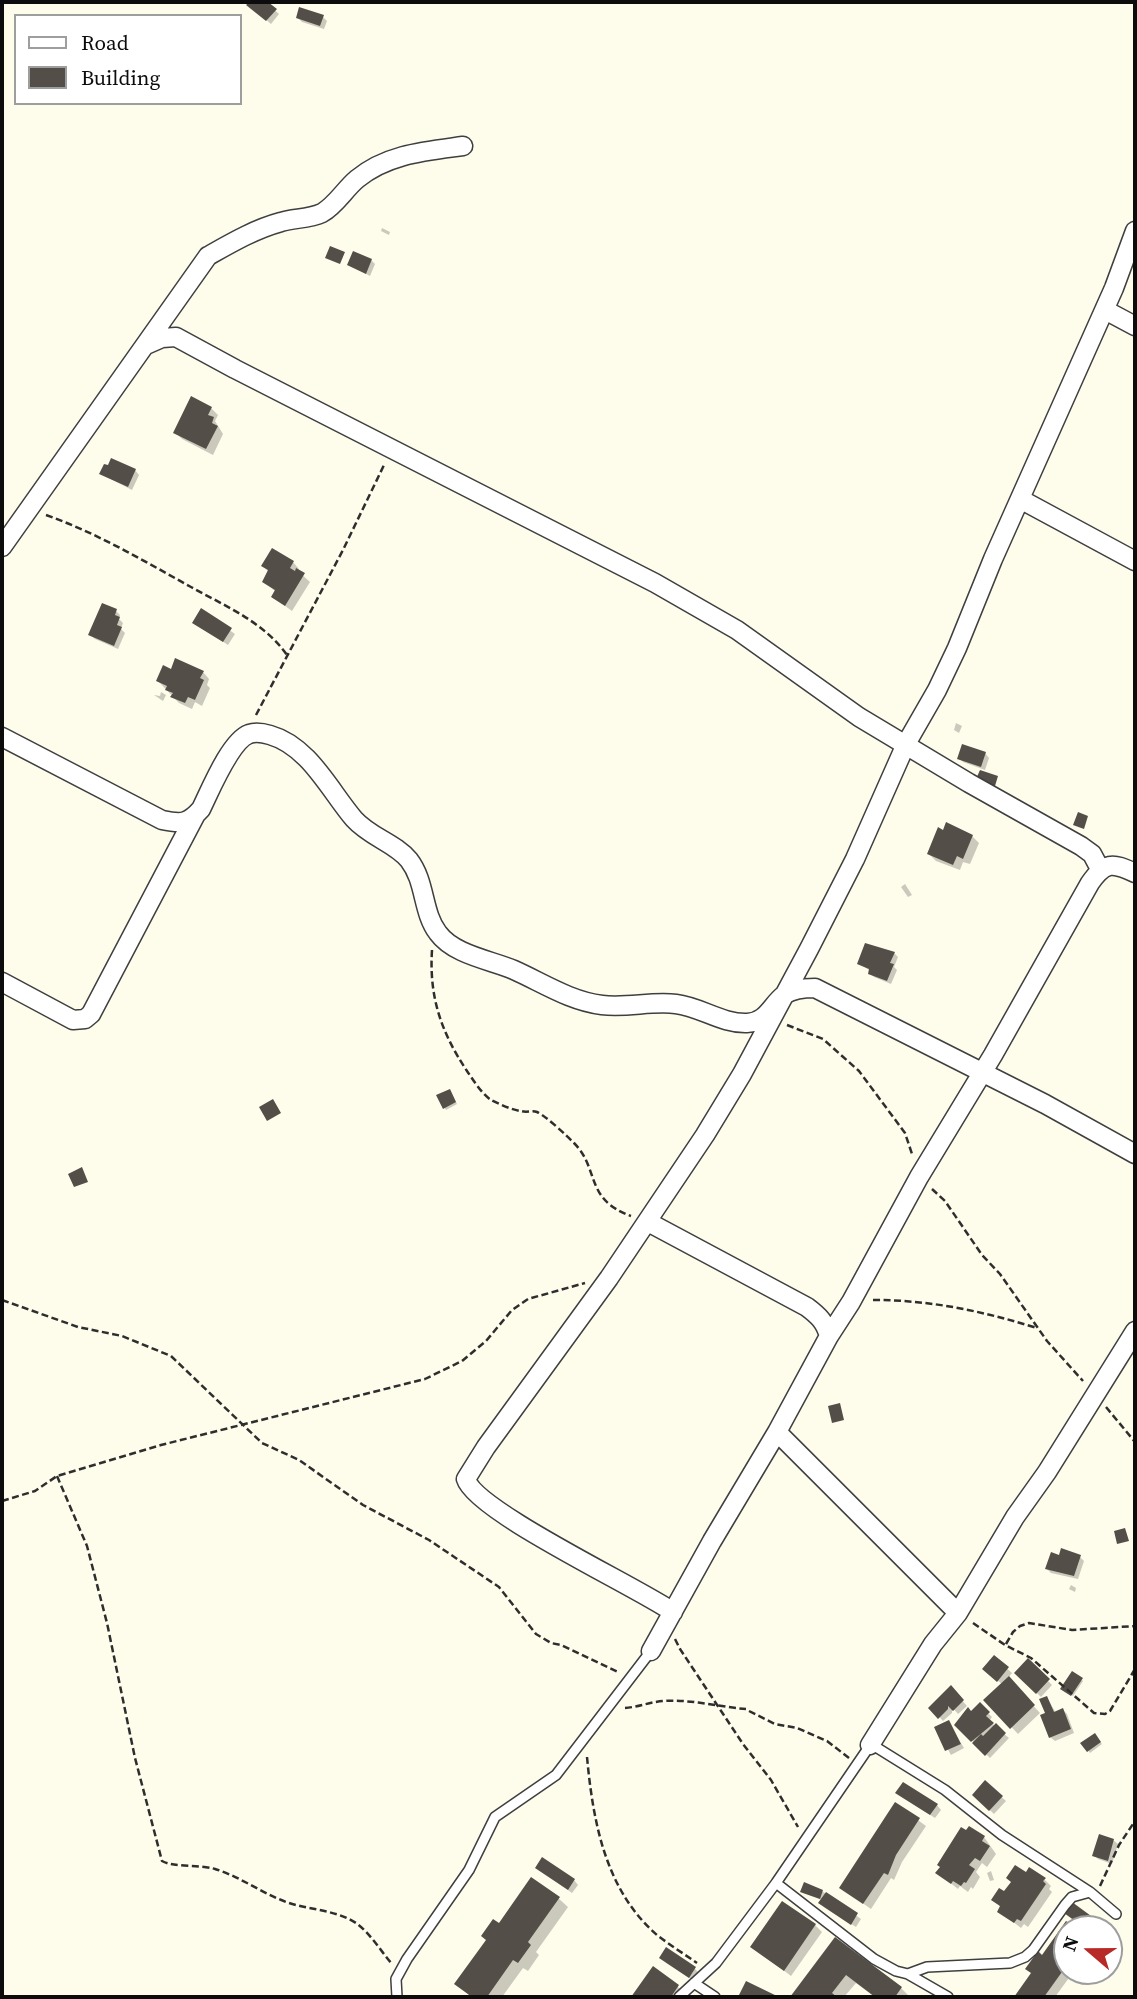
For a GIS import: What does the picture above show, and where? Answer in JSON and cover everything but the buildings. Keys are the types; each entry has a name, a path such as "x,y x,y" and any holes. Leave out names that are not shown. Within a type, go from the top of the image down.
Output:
{"street":[{"path":"2,547 208,256 238,239 280,222 311,217 325,211 354,181 384,163 411,153 463,146"},
{"path":"673,1612 510,1518 472,1491 467,1476 648,1222 705,1135 772,1018 841,888 906,744 957,648 993,559 1105,310 1135,231"},
{"path":"1105,310 1135,326"},
{"path":"146,345 169,337 184,340 235,369 590,548 737,630 859,717 1081,846 1098,861 1100,869"},
{"path":"1020,499 1135,561"},
{"path":"2,982 73,1020 85,1019 91,1014 195,816 237,743 247,734 259,733 272,735 294,748 307,760 360,826 402,853 411,862 433,925 440,936 463,950 588,1002 621,1006 676,1004 733,1022 755,1022 768,1014 784,995 802,988 815,988 1079,1122 1135,1154"},
{"path":"2,737 162,820 180,824 195,816"},
{"path":"651,1651 1062,929 1100,869 1108,865 1121,866 1135,873"},
{"path":"648,1222 807,1307 820,1316 829,1336"},
{"path":"867,1748 933,1644 958,1613 1015,1517 1135,1331"},
{"path":"777,1432 958,1613"}],"lane":[{"path":"397,1997 396,1979 469,1870 495,1817 556,1775 651,1651"},
{"path":"679,1997 708,1971 776,1883 867,1748 885,1752 945,1790 1002,1835 1093,1894 1116,1914"},
{"path":"776,1883 874,1959 908,1974 948,1997"},
{"path":"908,1974 928,1967 1010,1963 1025,1957 1072,1897 1093,1894"},
{"path":"694,1983 715,1997"}],"path":[{"path":"247,734 393,448"},
{"path":"30,509 69,523 103,540 243,617 269,635 287,655"},
{"path":"433,925 430,977 440,1021 477,1085 495,1102 521,1111 538,1112 561,1130 577,1146 597,1191 618,1211 648,1222"},
{"path":"772,1018 823,1040 859,1070 905,1133 919,1177 945,1201 1038,1329 1135,1442"},
{"path":"2,1501 35,1491 58,1476 161,1445 425,1379 461,1361 486,1341 512,1310 528,1298 610,1278"},
{"path":"2,1300 78,1327 122,1336 170,1356 262,1443 299,1461 363,1505 429,1540 499,1587 542,1639 568,1648 631,1678"},
{"path":"870,1300 914,1300 961,1307 1038,1329"},
{"path":"58,1476 87,1546 107,1623 135,1758 162,1861 215,1869 288,1902 345,1917 361,1927 400,1972"},
{"path":"673,1612 673,1634 680,1649 743,1744 771,1780 805,1839"},
{"path":"958,1613 1005,1645 1031,1658 1094,1713 1105,1714 1110,1711 1135,1669"},
{"path":"1005,1645 1013,1632 1029,1623 1072,1630 1135,1626"},
{"path":"605,1710 640,1707 663,1701 748,1710 775,1724 797,1728 827,1741 847,1758 854,1757 867,1748"},
{"path":"585,1739 595,1821 610,1869 623,1892 657,1934 708,1971"},
{"path":"1093,1894 1135,1821"}]}
